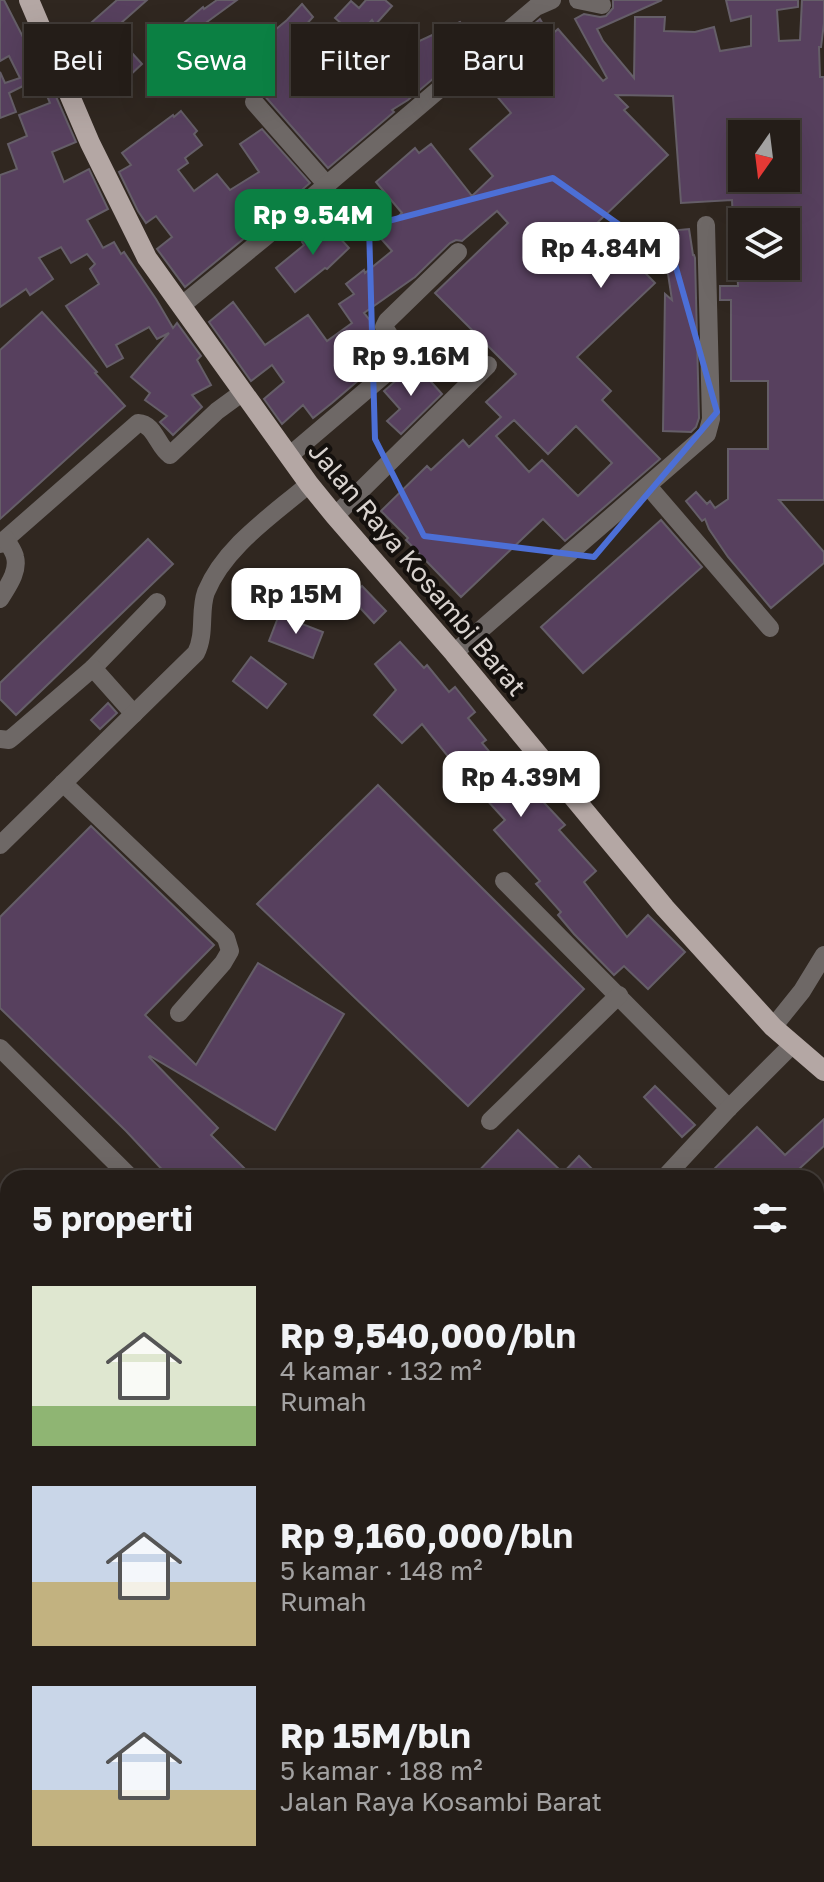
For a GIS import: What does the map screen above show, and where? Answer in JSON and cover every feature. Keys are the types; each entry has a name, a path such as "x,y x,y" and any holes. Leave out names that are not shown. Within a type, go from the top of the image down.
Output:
{"main road":[{"name":"Jalan Raya Kosambi Barat","path":"29,0 90,143 147,258 309,484 454,653 648,889 773,1027 824,1071"}],"street":[{"path":"181,306 536,7 552,0"},
{"path":"578,0 602,5"},
{"path":"254,102 327,185"},
{"path":"454,653 707,434 711,419 706,225"},
{"path":"289,456 396,365 401,353 386,332 384,327 387,321 458,252"},
{"path":"335,516 488,365"},
{"path":"0,599 15,571 16,558 3,542 138,423 149,426 170,455 217,411 243,392"},
{"path":"0,845 196,653 201,642 205,594 221,565 242,542 309,484"},
{"path":"648,486 770,628"},
{"path":"0,739 9,740 93,668 157,602"},
{"path":"93,668 134,714"},
{"path":"63,783 226,938 230,951 223,963 179,1013"},
{"path":"504,881 729,1108"},
{"path":"773,1027 802,991 824,955"},
{"path":"490,1121 619,995"},
{"path":"671,1170 792,1045"},
{"path":"0,1048 123,1170"}],"highlighted area":[{"path":"553,178 675,264 717,412 594,557 424,536 375,439 369,226"}],"building":[{"path":"0,0 4,0 24,39 24,86 9,93 16,112 0,118 0,72 5,83 20,78 9,56 0,61"},
{"path":"117,0 147,0 120,24 90,24"},
{"path":"217,0 237,0 204,24 184,23"},
{"path":"366,0 385,0 392,6 376,24 372,20 368,24 342,24 335,18 351,1 359,8"},
{"path":"613,0 662,0 597,29 603,41 634,78 635,17 665,17 664,31 695,32 714,27 720,51 751,46 751,16 731,21 726,0 798,0 798,7 777,10 779,41 800,40 802,0 824,0 824,23 819,47 820,77 824,77 824,500 779,500 824,552 824,563 771,608 728,557 705,519 702,521 686,501 696,492 715,508 728,499 728,449 768,449 768,381 731,381 731,300 720,300 720,286 738,286 738,280 800,280 800,208 732,208 732,200 681,203 673,96 616,95 628,107 624,110 668,155 597,223 655,283 577,357 611,391 602,400 660,459 565,541 543,519 461,597 381,511 427,466 431,470 463,440 469,447 501,417 486,402 516,374 435,293 508,223 497,211 462,241 450,243 415,277 364,313 388,355 313,418 303,405 282,424 264,399 284,382 272,365 251,381 209,322 233,302 265,345 308,315 327,341 352,323 339,304 354,294 346,284 392,251 377,234 402,213 376,182 415,148 419,153 431,144 472,196 493,176 470,149 511,113 497,96 553,96 553,33 558,29 603,81 607,78 575,19 584,14 606,16 613,8","holes":["514,420 548,454 576,426 612,463 578,496 542,460 529,472 496,436"]},
{"path":"302,4 313,17 307,24 291,24 291,96 413,96 392,110 394,112 328,168 265,96 275,96 275,30"},
{"path":"434,34 434,78 418,92 418,42"},
{"path":"131,52 142,64 131,74"},
{"path":"47,96 56,96 76,142 52,152 64,182 89,169 108,209 87,220 103,248 114,242 121,254 124,252 173,328 177,323 201,356 197,360 211,385 192,395 202,407 173,435 160,422 167,416 145,400 150,393 131,377 169,333 157,339 149,327 116,345 123,358 107,367 66,306 99,284 90,269 95,264 87,254 71,263 61,247 39,258 53,279 30,295 26,289 0,307 0,175 17,169 8,144 27,136 19,115 50,103"},
{"path":"181,111 197,131 194,134 202,145 185,158 188,163 178,170 194,191 217,174 230,190 259,172 240,144 262,129 310,183 283,206 279,202 252,220 258,227 185,287 157,249 172,237 156,216 146,223 119,172 131,165 122,153"},
{"path":"325,222 349,248 295,292 276,268"},
{"path":"689,229 695,258 699,418 691,432 663,431 665,294 672,300 659,232"},
{"path":"42,312 125,406 0,519 0,350"},
{"path":"415,364 442,394 401,434 387,421 400,409 384,391"},
{"path":"661,520 702,567 583,673 541,627"},
{"path":"148,539 173,564 16,715 0,699 0,683"},
{"path":"362,586 386,611 374,623 350,597"},
{"path":"279,615 323,632 313,658 269,641"},
{"path":"400,642 424,668 427,665 449,692 455,687 475,712 468,718 486,740 482,743 513,780 518,775 565,825 559,830 596,871 584,882 627,937 648,915 685,952 648,989 624,966 614,975 574,934 558,915 561,912 536,884 540,881 494,830 505,820 485,798 483,800 422,724 402,743 374,715 396,690 375,664"},
{"path":"251,657 286,684 267,708 233,681"},
{"path":"108,703 117,713 100,729 91,720"},
{"path":"378,785 584,989 468,1106 257,904"},
{"path":"91,826 214,945 145,1015 196,1065 258,963 344,1014 275,1130 150,1056 218,1128 211,1135 246,1170 163,1170 0,1008 0,917"},
{"path":"655,1086 695,1125 682,1137 644,1097"},
{"path":"824,1119 824,1146 800,1170 713,1170 757,1127 785,1155"},
{"path":"518,1130 560,1170 480,1170"},
{"path":"579,1156 593,1170 566,1170"}]}
